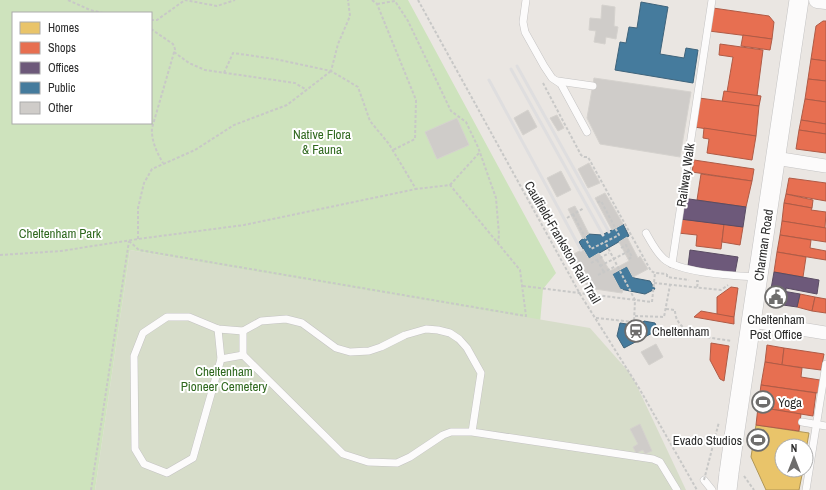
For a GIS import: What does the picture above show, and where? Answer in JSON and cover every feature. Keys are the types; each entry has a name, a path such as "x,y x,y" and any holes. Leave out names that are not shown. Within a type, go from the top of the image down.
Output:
{"main road":[{"name":"Charman Road","path":"727,490 799,0"}],"street":[{"path":"817,0 826,1"},
{"path":"775,158 826,166"},
{"path":"752,321 826,333"}],"lane":[{"path":"526,0 523,22 525,32 552,78 558,81 593,86"},
{"name":"Railway Walk","path":"672,264 712,0"},
{"path":"558,81 586,132"},
{"path":"646,233 659,253 672,264 681,267 739,276 758,277"},
{"path":"218,329 221,359 193,458 167,473 144,464 135,449 134,356 143,333 167,318 189,317 218,329 243,331 260,321 286,319 302,323 336,348 350,352 380,347 405,335 426,329 450,333 459,339 467,348 481,373 472,432"},
{"path":"243,331 243,355 342,454 368,462 397,463 410,457 443,435 451,432 472,432 653,459 660,462 678,490"},
{"path":"221,359 243,355"},
{"path":"806,490 826,364"},
{"path":"802,422 826,426"},
{"path":"704,480 712,490"}],"path":[{"path":"68,0 90,10 99,12"},
{"path":"152,20 157,20 185,0 217,6 235,0"},
{"path":"138,239 138,208 144,183 152,169 195,150 234,125 287,105 331,71 338,44 350,16 348,0"},
{"path":"372,0 377,4 416,100 415,139 392,150"},
{"name":"Caulfield-Frankston Rail Trail","path":"418,0 580,294 640,388 697,490"},
{"path":"377,4 395,1 408,21 451,111 466,122 480,152 496,198 499,235 497,244"},
{"path":"152,30 173,44 175,49 152,128 152,135 163,163"},
{"path":"174,52 188,63 205,70 295,83 307,90"},
{"path":"224,73 233,53 276,59 331,71 358,87 370,121 392,150 416,189"},
{"path":"0,255 61,251 244,225 416,189 450,185 480,152"},
{"path":"129,241 139,250 526,316 520,270 497,244 450,185"},
{"path":"573,214 591,249 619,235 601,201 596,203"},
{"path":"567,218 584,208"},
{"path":"91,490 129,241"},
{"path":"596,318 634,322 634,300 605,242"},
{"path":"621,248 626,245 632,258 627,260"},
{"path":"600,266 629,251"},
{"path":"591,263 609,253"},
{"path":"597,260 604,272"},
{"path":"598,275 616,266"},
{"path":"523,286 652,302 655,273 667,274"},
{"path":"697,288 698,281"},
{"path":"654,283 697,288 724,289"},
{"path":"634,316 664,318 670,285"},
{"path":"666,309 675,310 675,316 689,331 696,334 733,341"},
{"path":"704,480 719,422"},
{"path":"742,474 754,490"}],"green space":[{"name":"Native Flora & Fauna","path":"0,0 408,0 556,273 543,289 540,323 130,250 95,490 0,490"},
{"name":"Cheltenham Pioneer Cemetery","path":"130,250 590,328 628,371 636,384 686,490 95,490"}],"building: Homes":[{"path":"756,425 809,433 808,438 774,438 774,478 801,478 799,490 766,490 751,457"}],"building: Shops":[{"path":"713,8 769,16 774,22 772,39 709,31"},
{"path":"823,21 826,21 826,61 811,59 816,26"},
{"path":"743,35 772,39 770,50 741,46"},
{"path":"720,44 763,50 757,96 727,92 733,57 719,55"},
{"path":"811,59 826,61 826,81 808,79"},
{"path":"808,79 826,81 826,102 805,99"},
{"path":"724,91 761,96 759,106 722,102"},
{"path":"699,98 759,106 756,136 694,127"},
{"path":"805,99 826,102 826,124 801,120"},
{"path":"801,120 826,124 826,134 799,130"},
{"path":"704,128 756,136 752,160 707,153 709,139 703,138"},
{"path":"799,130 826,134 826,153 796,149"},
{"path":"694,160 754,169 752,181 692,172"},
{"path":"701,174 752,181 746,207 697,200"},
{"path":"789,178 826,183 826,201 786,194"},
{"path":"786,194 813,200 812,208 784,203"},
{"path":"784,203 826,212 825,228 782,221"},
{"path":"680,219 724,224 721,249 696,246 697,235 678,233"},
{"path":"782,221 826,228 826,242 780,235"},
{"path":"724,224 743,227 740,245 722,242"},
{"path":"780,235 811,240 810,248 826,251 826,260 777,252"},
{"path":"777,252 806,257 803,277 774,272"},
{"path":"731,287 738,288 734,317 717,315 717,297"},
{"path":"800,294 815,297 812,311 797,307"},
{"path":"815,297 826,299 826,313 812,311"},
{"path":"701,311 734,317 734,324 694,317"},
{"path":"711,343 729,346 724,381 720,379 710,360"},
{"path":"767,345 784,348 782,365 765,362"},
{"path":"784,348 824,354 821,370 782,365"},
{"path":"765,362 802,368 801,377 820,380 818,393 761,385"},
{"path":"761,385 816,393 813,416 758,407"},
{"path":"758,407 801,414 799,431 756,425"}],"building: Offices":[{"path":"682,198 746,207 743,227 680,219"},
{"path":"690,250 738,257 735,273 688,266"},
{"path":"774,272 819,280 817,294 786,288 786,292 771,289"},
{"path":"771,289 800,294 797,307 769,303"}],"building: Public":[{"path":"641,2 668,7 660,54 684,58 686,48 698,50 693,83 615,70 620,42 626,43 629,27 637,28"},
{"path":"623,224 629,236 589,259 579,242 588,234 602,235"},
{"path":"627,266 634,278 650,281 655,289 645,294 620,289 612,274"},
{"path":"644,321 655,323 658,330 624,348 617,336 620,323 640,326"}],"building: Other":[{"path":"602,5 615,7 614,26 618,27 616,39 606,37 605,44 594,42 596,31 589,30 590,18 601,19"},
{"path":"594,78 691,92 680,157 600,144 587,118"},
{"path":"528,110 537,127 523,135 514,118"},
{"path":"557,115 564,128 558,131 550,118"},
{"path":"457,118 469,145 437,159 425,132"},
{"path":"589,163 600,183 588,188 578,169"},
{"path":"561,171 571,190 557,197 547,178"},
{"path":"605,193 623,224 612,230 595,198"},
{"path":"575,206 589,234 583,239 568,209"},
{"path":"627,237 638,258 640,256 648,269 633,277 627,266 612,274 620,289 623,290 622,293 588,288 570,256 583,249 589,259 599,253 610,271 629,261 619,242"},
{"path":"656,344 663,357 649,365 641,352"},
{"path":"640,424 652,451 645,454 643,450 636,453 633,447 638,444 630,429"}],"railway":[{"path":"517,66 609,232"},
{"path":"511,69 603,235"},
{"path":"489,80 581,250"}],"place":[{"name":"Cheltenham Post Office","path":"776,297"},
{"name":"Cheltenham","path":"636,331"},
{"name":"Yoga","path":"763,402"},
{"name":"Evado Studios","path":"758,440"}],"park label":[{"name":"Cheltenham Park","path":"60,233"}]}
